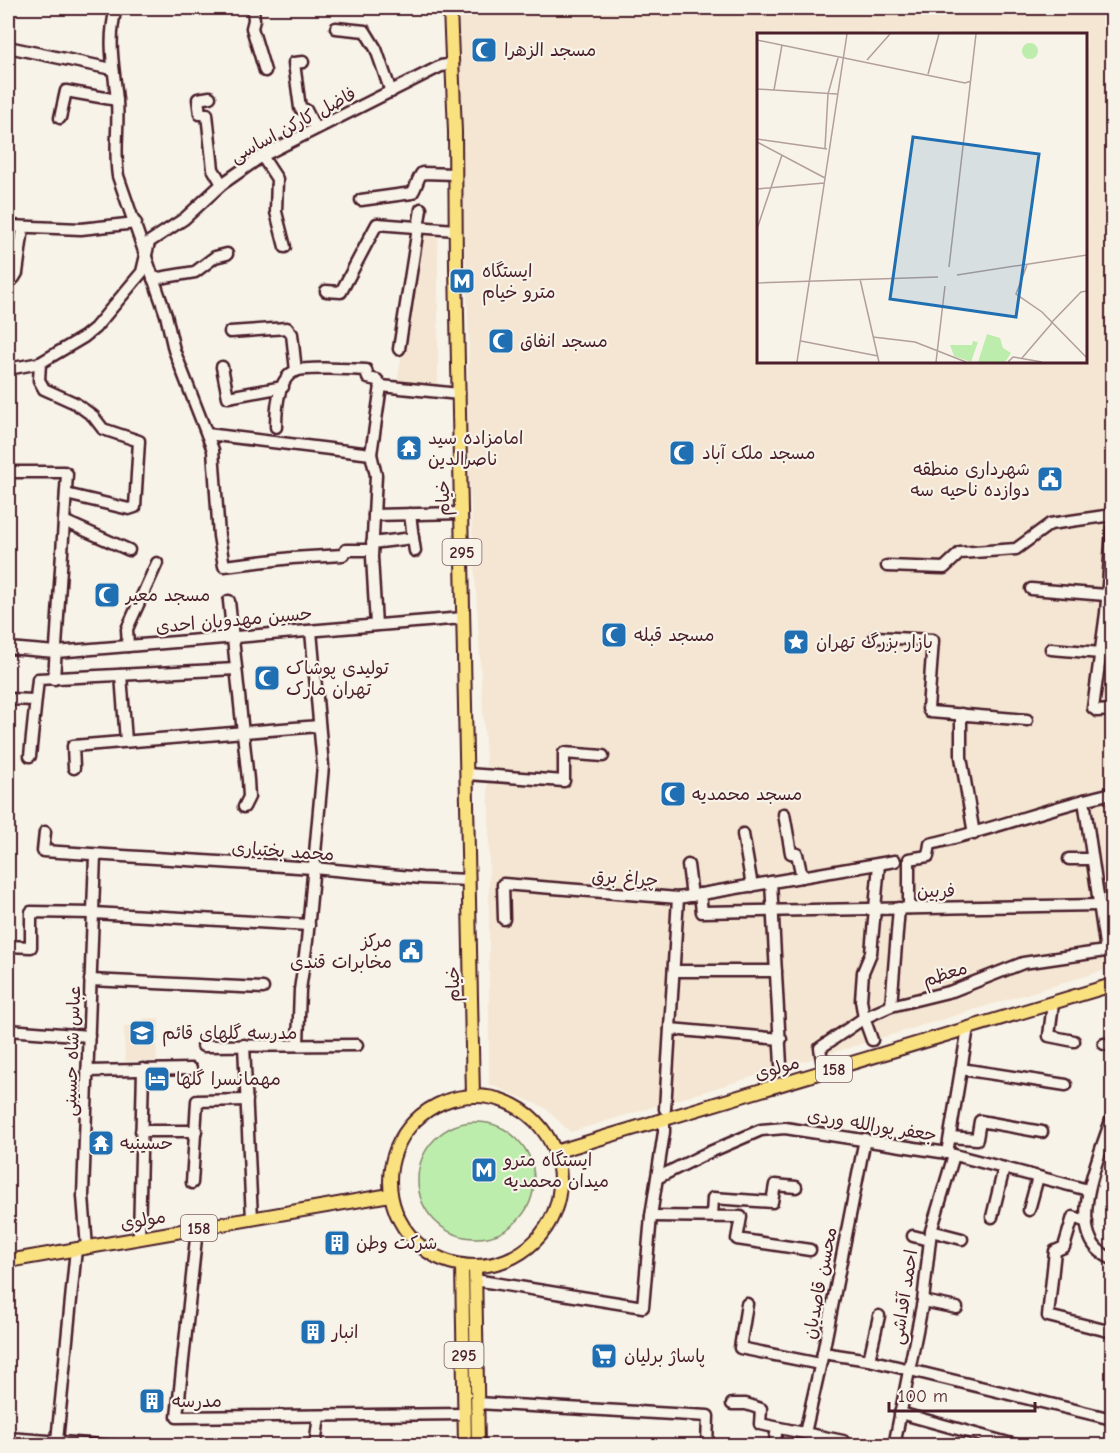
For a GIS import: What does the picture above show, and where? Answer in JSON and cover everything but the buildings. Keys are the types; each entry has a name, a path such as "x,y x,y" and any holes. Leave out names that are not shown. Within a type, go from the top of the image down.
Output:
{"main road":[{"name":"خیام","path":"450,8 453,64 473,1096"},
{"name":"مولوی","path":"555,1152 664,1115 824,1072 1113,985"},
{"path":"473,1096 494,1098 514,1106 532,1118 546,1134 555,1152 560,1181 559,1197 549,1222 532,1244 498,1263 468,1265 447,1262 432,1255 407,1233 398,1218 390,1195 389,1176 400,1140 411,1124 442,1102 473,1096"},
{"name":"مولوی","path":"8,1261 390,1195"},
{"name":"295","path":"468,1265 475,1280 478,1446"},
{"name":"295","path":"465,1446 468,1265"}],"street":[{"path":"116,8 110,50 117,99 115,156 118,176 166,315 174,350 213,450 219,536 224,566 343,555 346,550 413,538"},
{"path":"253,8 252,28 265,71"},
{"path":"336,28 364,31 376,49 391,92"},
{"path":"8,47 112,69"},
{"path":"303,62 294,63 300,108 306,110 315,128"},
{"name":"فاضل کارکن اساسی","path":"8,368 40,363 84,337 142,272 149,242 184,219 222,184 262,156 441,66 453,64"},
{"path":"60,118 66,91 117,99"},
{"path":"210,97 198,99 200,114 207,114 213,169 222,184"},
{"path":"262,156 277,179 276,212 285,247"},
{"path":"361,200 412,193 422,173 455,174"},
{"path":"399,349 422,209"},
{"path":"8,226 81,229 136,223"},
{"path":"326,291 341,292 377,224 456,230"},
{"path":"8,278 14,278 17,273 23,228"},
{"path":"153,279 195,272 215,257 227,254"},
{"path":"230,332 287,328 292,334 296,371"},
{"path":"40,363 39,380 44,388 75,403 93,416 103,429 139,441 135,507 129,509 66,494"},
{"path":"222,367 228,397 283,387"},
{"path":"276,427 277,399 289,376 296,371 366,370 368,378 377,380 381,386 371,454 376,475 372,547 376,625"},
{"path":"381,386 459,394"},
{"path":"207,434 371,454"},
{"path":"8,472 64,472 67,477 54,679"},
{"path":"374,515 461,513"},
{"path":"410,514 415,551"},
{"path":"887,566 944,568 960,553 1016,549 1050,525 1113,515"},
{"path":"64,520 129,550"},
{"path":"1113,528 1106,595 1109,614 1094,708 1097,711 1113,710"},
{"path":"128,646 127,629 157,563"},
{"path":"1031,589 1106,595"},
{"path":"229,601 249,797 244,807"},
{"name":"حسین مهدویان احدی","path":"8,648 56,652 463,618"},
{"path":"298,1044 300,990 309,925 323,766 311,631"},
{"path":"875,637 933,640 929,711 1028,720"},
{"path":"1051,649 1101,653"},
{"path":"30,756 38,678 236,669"},
{"path":"120,675 126,741"},
{"path":"8,699 35,700"},
{"path":"961,714 962,757 974,834"},
{"path":"74,768 73,746 319,726"},
{"path":"467,774 564,781 564,753 603,756"},
{"path":"891,1006 909,859 928,856 930,844 974,834 1113,793"},
{"path":"1084,800 1091,859 1109,951"},
{"path":"784,814 791,853 797,854 802,877"},
{"name":"محمد بختیاری","path":"45,832 43,851 313,868 422,879 469,880"},
{"path":"743,834 752,886"},
{"name":"عباس شاه حسینی","path":"57,1441 81,1249 95,855"},
{"path":"1069,859 1091,859"},
{"path":"678,898 895,861"},
{"path":"872,1040 864,1018 861,1000 863,972 871,953 879,864"},
{"path":"688,865 696,895"},
{"path":"771,882 781,1065"},
{"name":"چراغ برق","path":"475,1280 643,1307 651,1216 664,1132 678,898 503,884 504,919"},
{"name":"فربین","path":"696,895 702,912 1100,905"},
{"path":"8,946 31,947 32,912 93,913 309,925"},
{"name":"معظم","path":"824,1072 820,1048 864,1018 891,1006 952,991 1023,963 1109,951"},
{"path":"674,971 776,971"},
{"path":"90,980 263,988"},
{"path":"1053,1003 1049,1036 1074,1041"},
{"name":"احمد آقداشی","path":"894,1446 923,1301 930,1235 951,1154 950,1137 968,1028"},
{"path":"670,1029 780,1039"},
{"path":"8,1030 88,1036"},
{"path":"244,1045 252,1219"},
{"path":"203,1046 357,1045"},
{"path":"139,1239 143,1069"},
{"path":"87,1071 191,1069"},
{"path":"961,1069 1066,1085"},
{"path":"192,1183 197,1101 247,1100"},
{"path":"1113,1117 1088,1190 1086,1222 1087,1233 1094,1247 1113,1259"},
{"path":"950,1137 977,1139 980,1121 1042,1132"},
{"name":"جعفر پورالله وردی","path":"657,1178 703,1155 761,1131 785,1128 951,1154 1088,1190"},
{"path":"141,1131 195,1131"},
{"name":"محسن قاصدیان","path":"804,1433 822,1358 865,1139"},
{"path":"992,1217 1004,1168"},
{"path":"1029,1210 1038,1177"},
{"path":"712,1216 713,1198 772,1202 774,1185 796,1187"},
{"path":"651,1216 741,1217 737,1239 810,1250"},
{"path":"1086,1222 1073,1217 1064,1246 1050,1250 1048,1316 1113,1332"},
{"path":"197,1228 177,1416 465,1414"},
{"path":"913,1236 930,1235 962,1239"},
{"path":"923,1301 957,1308"},
{"path":"747,1304 740,1348 822,1358 869,1360 1113,1419"},
{"path":"869,1360 879,1316"},
{"path":"477,1403 708,1416 707,1446"},
{"path":"732,1404 746,1404 760,1408 760,1424 843,1441 844,1446"},
{"path":"900,1413 1019,1446"},
{"path":"315,1446 319,1416"},
{"path":"774,1446 777,1428"},
{"path":"8,1442 57,1441 115,1446"}],"shaded area":[{"name":"بازار بزرگ تهران","path":"458,8 1112,8 1112,968 570,1132 544,1107 489,1084 489,809 469,475 467,403 469,342 461,163"},
{"path":"422,230 438,231 438,388 397,383"},
{"name":"مدرسه گلهای قائم","path":"144,1018 159,1018 159,1040 156,1041 157,1061 125,1061 124,1026 144,1026"}],"green space":[{"path":"476,1122 498,1127 517,1139 529,1158 534,1180 529,1202 517,1221 498,1233 476,1238 454,1233 435,1221 423,1202 418,1180 423,1158 435,1139 454,1127"}],"place":[{"name":"مسجد الزهرا","path":"484,50"},
{"name":"ایستگاه مترو خیام","path":"462,281"},
{"name":"مسجد انفاق","path":"501,341"},
{"name":"امامزاده سید ناصرالدین","path":"409,448"},
{"name":"مسجد ملک آباد","path":"682,453"},
{"name":"شهرداری منطقه دوازده ناحیه سه","path":"1050,479"},
{"name":"مسجد معیر","path":"107,595"},
{"name":"مسجد قبله","path":"614,635"},
{"name":"بازار بزرگ تهران","path":"796,642"},
{"name":"تولیدی پوشاک تهران مارک","path":"267,678"},
{"name":"مسجد محمدیه","path":"673,794"},
{"name":"مرکز مخابرات قندی","path":"411,951"},
{"name":"مدرسه گلهای قائم","path":"142,1033"},
{"name":"مهمانسرا گلها","path":"157,1079"},
{"name":"حسینیه","path":"101,1143"},
{"name":"ایستگاه مترو میدان محمدیه","path":"484,1170"},
{"name":"شرکت وطن","path":"337,1243"},
{"name":"انبار","path":"313,1332"},
{"name":"پاساژ برلیان","path":"604,1356"},
{"name":"مدرسه","path":"152,1401"}]}
